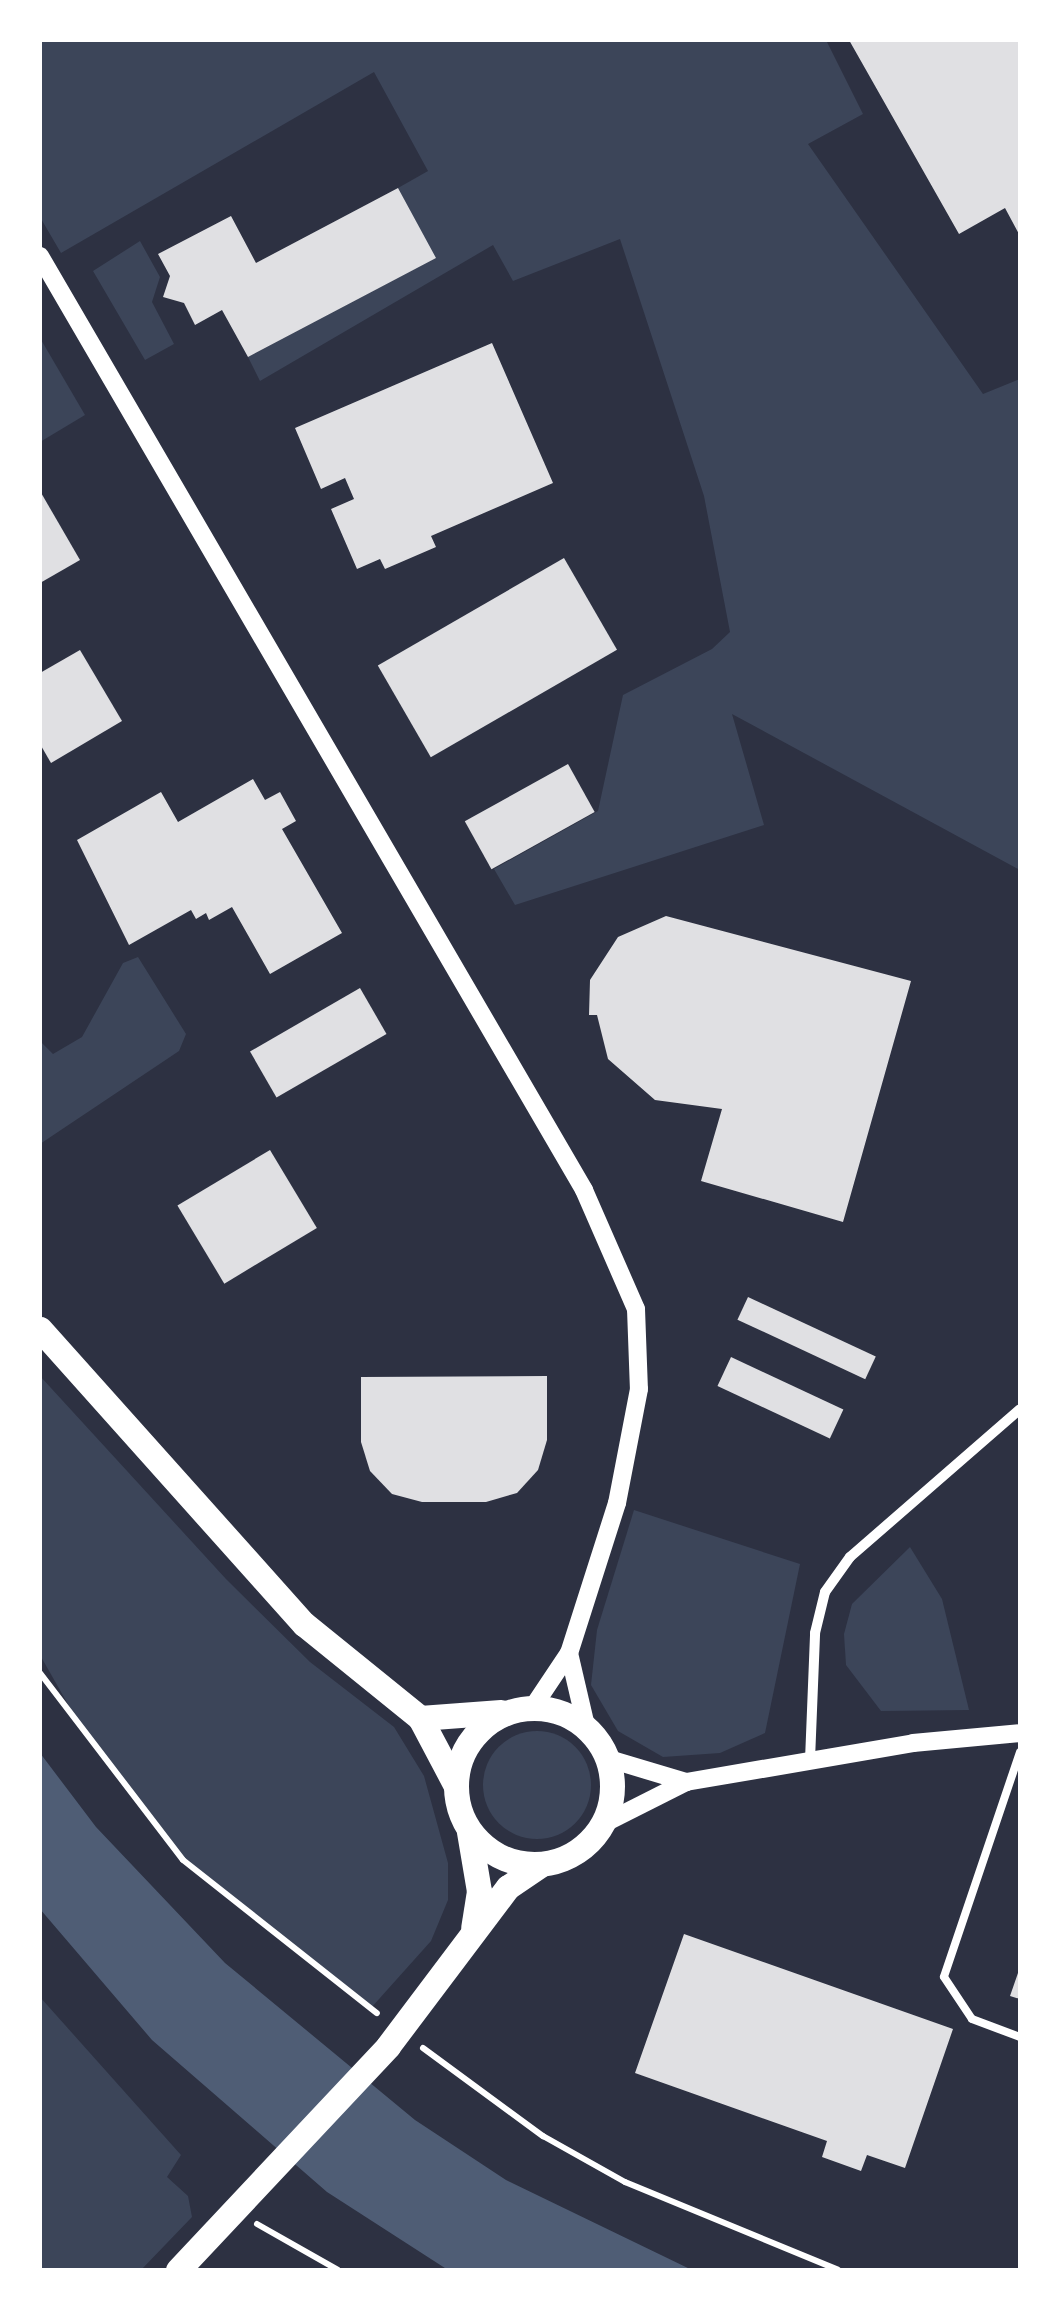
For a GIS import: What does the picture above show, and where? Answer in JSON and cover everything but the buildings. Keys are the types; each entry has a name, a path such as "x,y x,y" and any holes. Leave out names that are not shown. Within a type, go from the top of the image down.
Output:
{"main road":[{"path":"40,1329 304,1624 420,1718 454,1784 470,1832 479,1891 474,1928"},
{"path":"178,2270 394,2038 508,1887 542,1864 577,1852 602,1825 612,1795 606,1758 586,1726 564,1713 522,1708 420,1718"},
{"path":"454,1784 471,1736 522,1708"},
{"path":"470,1832 511,1861 542,1864"}],"street":[{"path":"40,256 612,1242 636,1309 639,1389 617,1504 569,1653 522,1708"},
{"path":"810,1760 815,1633 824,1592 850,1557 1020,1409"},
{"path":"569,1653 586,1726"},
{"path":"602,1825 686,1782 810,1760 1020,1734"},
{"path":"606,1758 686,1782"}],"lane":[{"path":"1020,1752 944,1977 972,2019 1020,2037"}],"path":[{"path":"40,1673 184,1860 394,2038 543,2136 625,2182 838,2270"},
{"path":"234,2211 338,2270"}],"shaded area":[{"path":"40,40 826,40 863,114 808,144 983,394 1020,379 1020,870 732,714 764,825 515,905 494,869 598,811 623,695 712,649 730,632 704,496 620,239 513,281 493,245 260,381 248,357 435,258 398,188 428,171 374,72 61,253 40,217"},
{"path":"140,241 160,277 152,302 174,344 145,360 93,271"},
{"path":"40,338 85,415 40,442"},
{"path":"138,957 186,1034 179,1051 40,1144 40,1041 53,1054 82,1037 123,963"},
{"path":"40,1376 226,1579 310,1662 394,1727 424,1776 448,1863 448,1900 431,1941 371,2008 183,1860 90,1743 40,1655"},
{"path":"634,1510 800,1564 765,1733 720,1753 663,1757 618,1731 591,1685 597,1630"},
{"path":"910,1547 942,1599 969,1710 881,1711 846,1665 844,1634 852,1604"},
{"path":"537,1731 558,1735 575,1747 587,1764 591,1785 587,1806 575,1823 558,1835 537,1839 516,1835 499,1823 487,1806 483,1785 487,1764 499,1747 516,1735"},
{"path":"40,1753 96,1827 225,1963 415,2120 506,2180 692,2270 448,2270 327,2192 152,2040 40,1909"},
{"path":"40,1997 181,2155 167,2177 188,2196 192,2217 141,2270 40,2270"}]}
